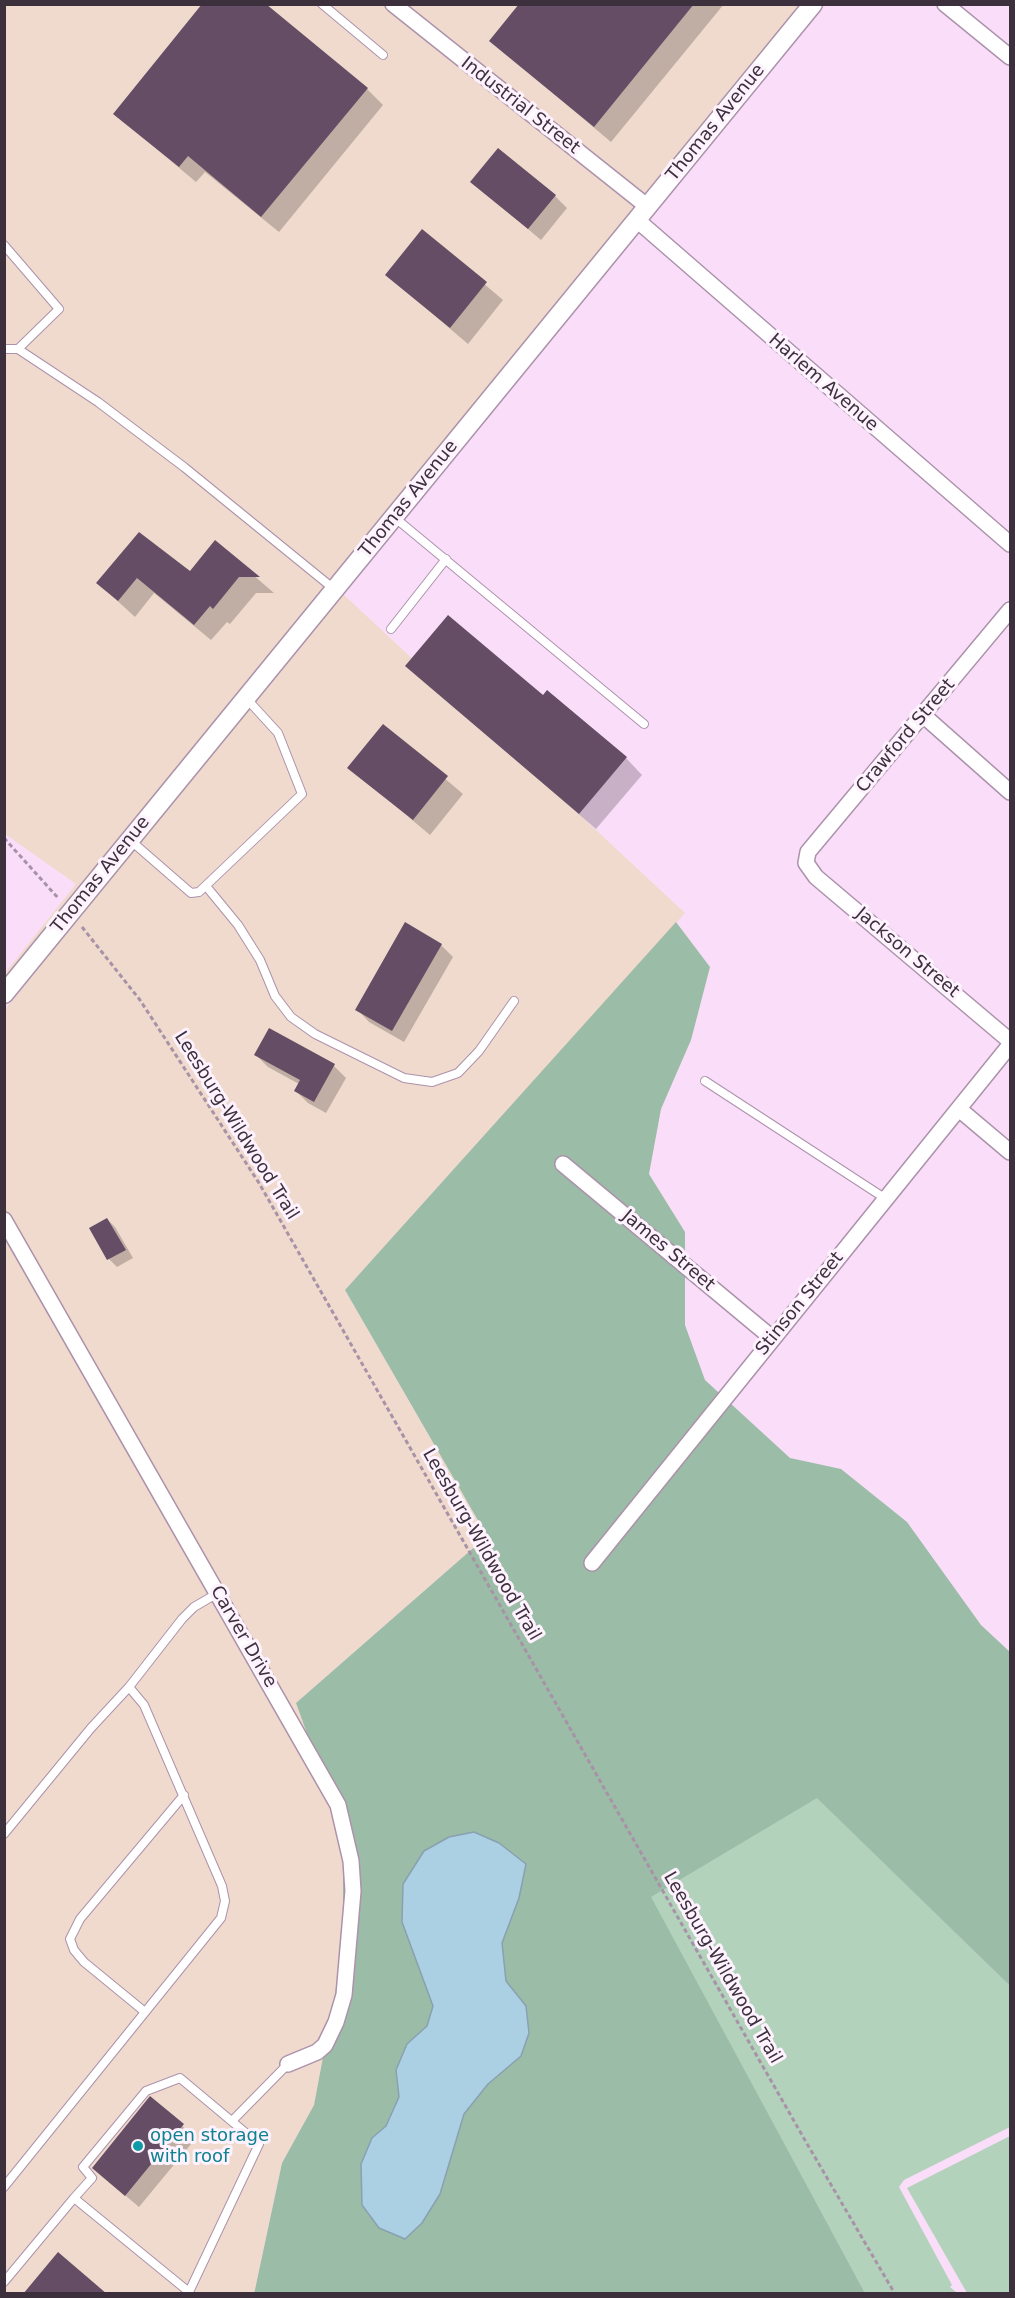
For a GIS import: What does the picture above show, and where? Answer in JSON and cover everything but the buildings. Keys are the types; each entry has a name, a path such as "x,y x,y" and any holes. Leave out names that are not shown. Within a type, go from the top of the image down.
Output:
{"street":[{"name":"Industrial Street","path":"393,4 642,214"},
{"name":"Thomas Avenue","path":"4,994 813,4"},
{"path":"945,4 1011,57"},
{"name":"Harlem Avenue","path":"642,214 1011,544"},
{"name":"Crawford Street","path":"806,863 808,852 1011,610"},
{"path":"923,715 1011,792"},
{"name":"Jackson Street","path":"806,863 816,877 1011,1043"},
{"name":"Stinson Street","path":"592,1563 1011,1043"},
{"path":"958,1109 1011,1152"},
{"name":"James Street","path":"563,1164 772,1338"},
{"name":"Carver Drive","path":"4,1220 338,1805 351,1861 352,1891 347,1970 336,2022 325,2045 317,2052 288,2064"}],"lane":[{"path":"322,4 383,55"},
{"path":"4,245 59,309 18,349"},
{"path":"4,349 18,349 98,402 335,590"},
{"path":"394,517 644,724"},
{"path":"392,629 446,559"},
{"path":"130,840 191,893 199,892 302,794 278,733 246,698"},
{"path":"206,886 260,960 275,996 291,1017 315,1034 404,1078 432,1082 458,1073 479,1051 514,1001"},
{"path":"705,1081 886,1199"},
{"path":"4,1834 91,1728 129,1687 182,1619 194,1607 218,1593"},
{"path":"4,2187 221,1918 225,1900 222,1886 144,1705 129,1687"},
{"path":"145,2012 84,1962 70,1939 80,1919 184,1795"},
{"path":"232,2121 288,2064"},
{"path":"4,2282 74,2198 92,2178 83,2167 146,2091 180,2078 260,2144 188,2293 74,2198"}],"path":[{"name":"Leesburg-Wildwood Trail","path":"4,838 71,913 140,1000 259,1182 800,2132 895,2294"}],"shaded area":[{"path":"5,5 801,5 5,980 5,973 76,884 5,834"},
{"path":"343,594 685,913 345,1290 487,1536 296,1703 343,1834 343,1951 314,2105 282,2163 254,2293 5,2294 5,1009"}],"green space":[{"path":"676,922 710,967 691,1040 661,1109 649,1174 685,1232 685,1325 705,1380 790,1458 841,1469 907,1522 981,1625 1010,1652 1010,1986 817,1798 651,1897 865,2293 254,2294 282,2163 314,2105 343,1951 343,1834 296,1703 487,1536 345,1290","holes":["526,1864 519,1898 502,1943 506,1981 526,2006 520,2056 488,2084 464,2114 440,2194 371,2139 386,2126 400,2097 396,2070 407,2044 427,2026 433,2006 402,1922"]},
{"path":"817,1797 1010,1986 1010,2127 904,2180 899,2187 952,2285 950,2287 957,2293 865,2293 650,1897"},
{"path":"1010,2136 1010,2293 967,2293 907,2188"}],"water":[{"path":"474,1832 499,1843 526,1864 519,1898 502,1943 506,1981 526,2006 529,2033 521,2056 488,2084 464,2114 440,2194 422,2223 405,2239 379,2228 362,2205 361,2164 372,2138 386,2126 399,2097 396,2070 407,2044 427,2026 433,2006 402,1922 403,1884 424,1851 449,1837"}],"place":[{"name":"open storage with roof","path":"138,2146"}]}
